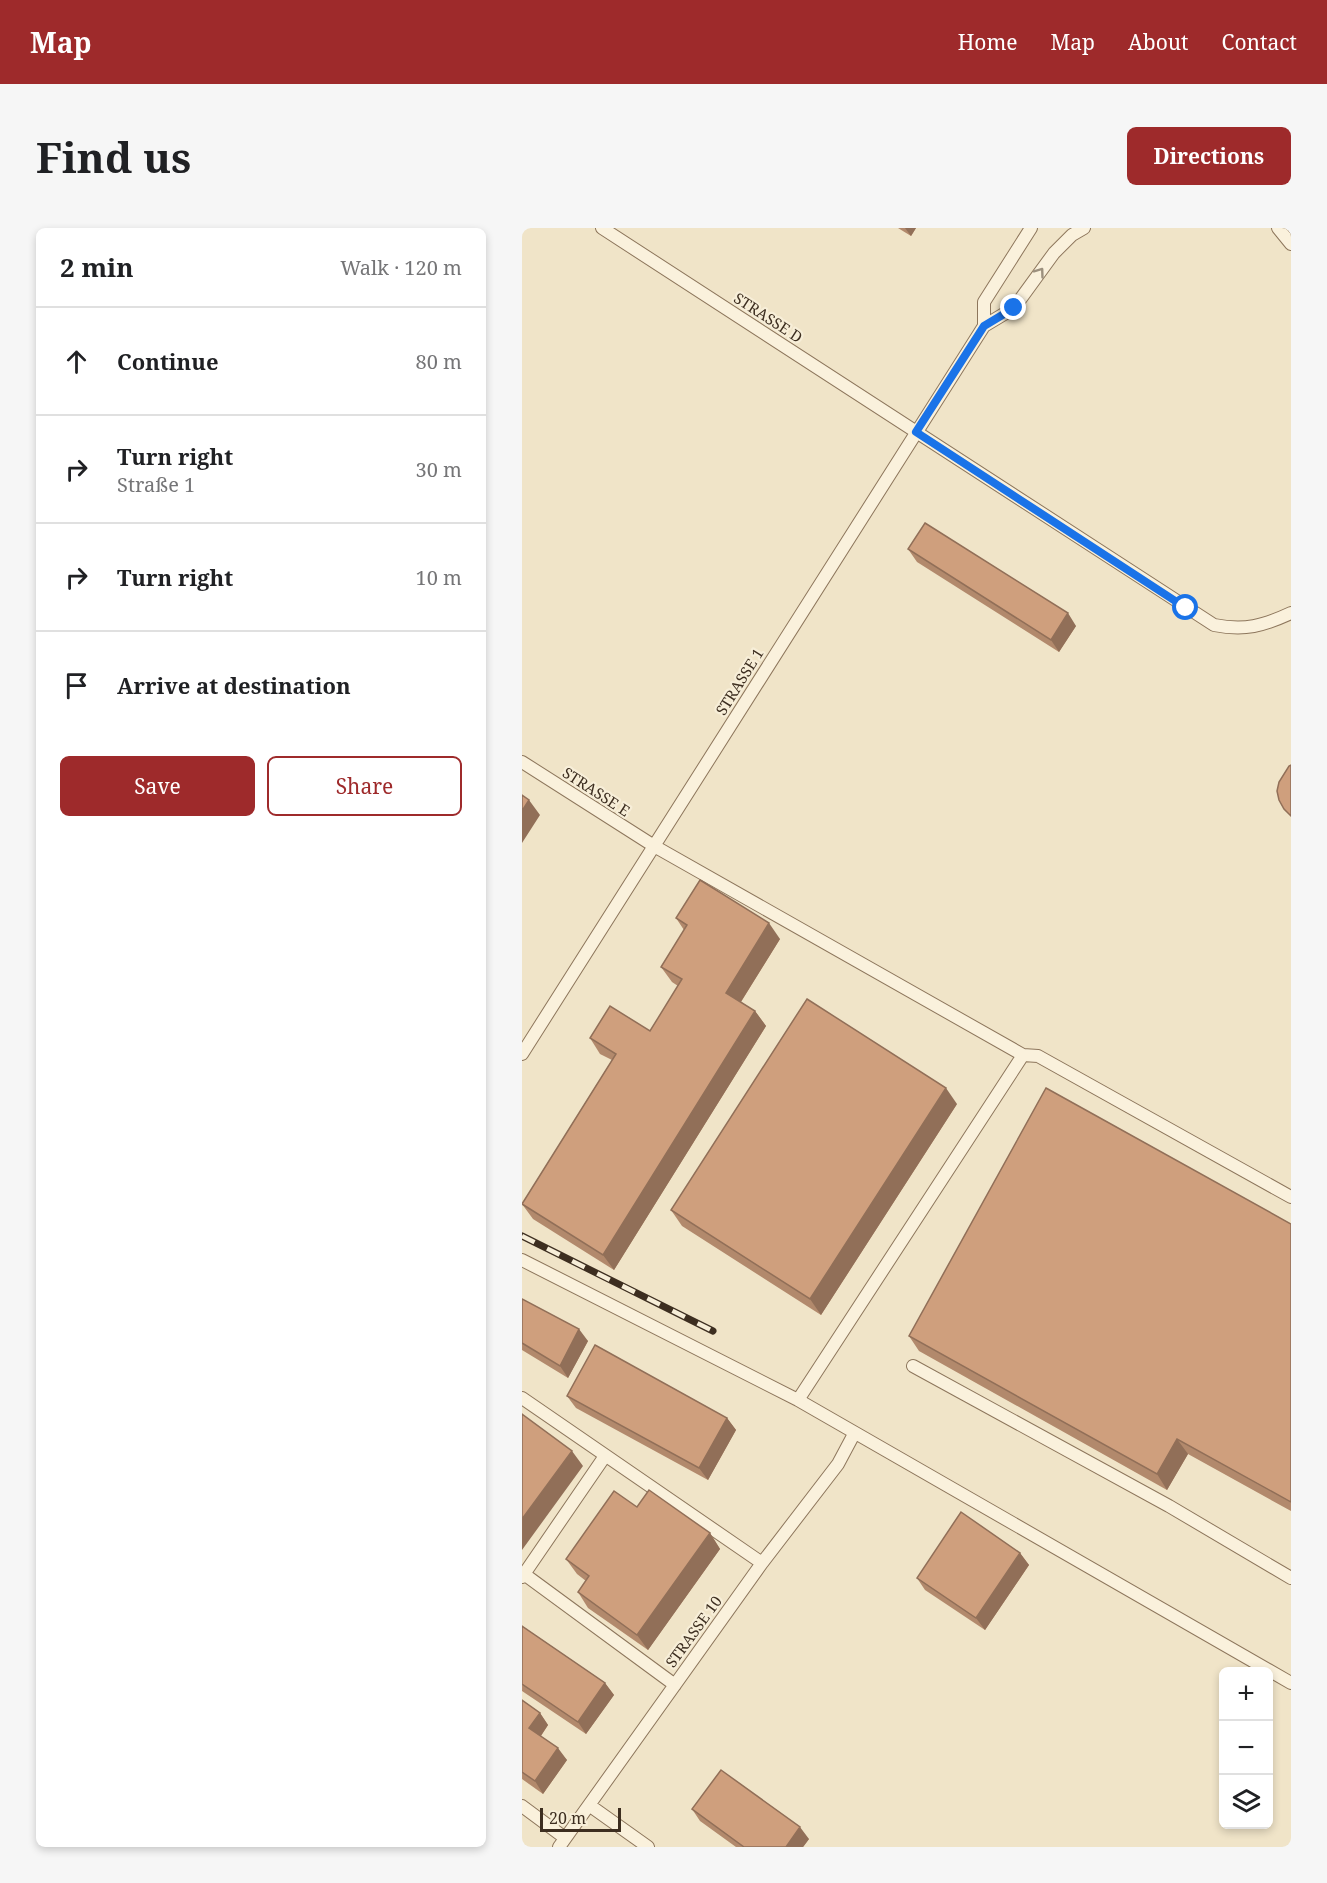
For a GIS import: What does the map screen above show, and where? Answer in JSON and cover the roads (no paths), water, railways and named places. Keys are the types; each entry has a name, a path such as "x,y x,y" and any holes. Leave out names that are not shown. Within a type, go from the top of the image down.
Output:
{"lane":[{"name":"STRASSE D","path":"602,228 1214,625 1235,629 1264,625 1291,613"},
{"path":"984,326 984,302 1031,228"},
{"path":"984,326 1014,308 1054,253 1072,235 1084,228"},
{"path":"1278,228 1291,244"},
{"name":"STRASSE 1","path":"522,1054 984,326"},
{"name":"STRASSE E","path":"522,762 654,846 1023,1055 1038,1056 1291,1197"},
{"path":"798,1400 1023,1055"},
{"path":"522,1260 798,1400 1291,1683"},
{"path":"913,1366 1169,1506 1291,1578"},
{"path":"522,1398 762,1563"},
{"name":"STRASSE 10","path":"562,1842 762,1563 838,1464 854,1434"},
{"path":"605,1456 523,1575 675,1685"},
{"path":"589,1805 648,1847"},
{"path":"522,1806 562,1842"}],"railway":[{"path":"522,1236 713,1331"}]}
